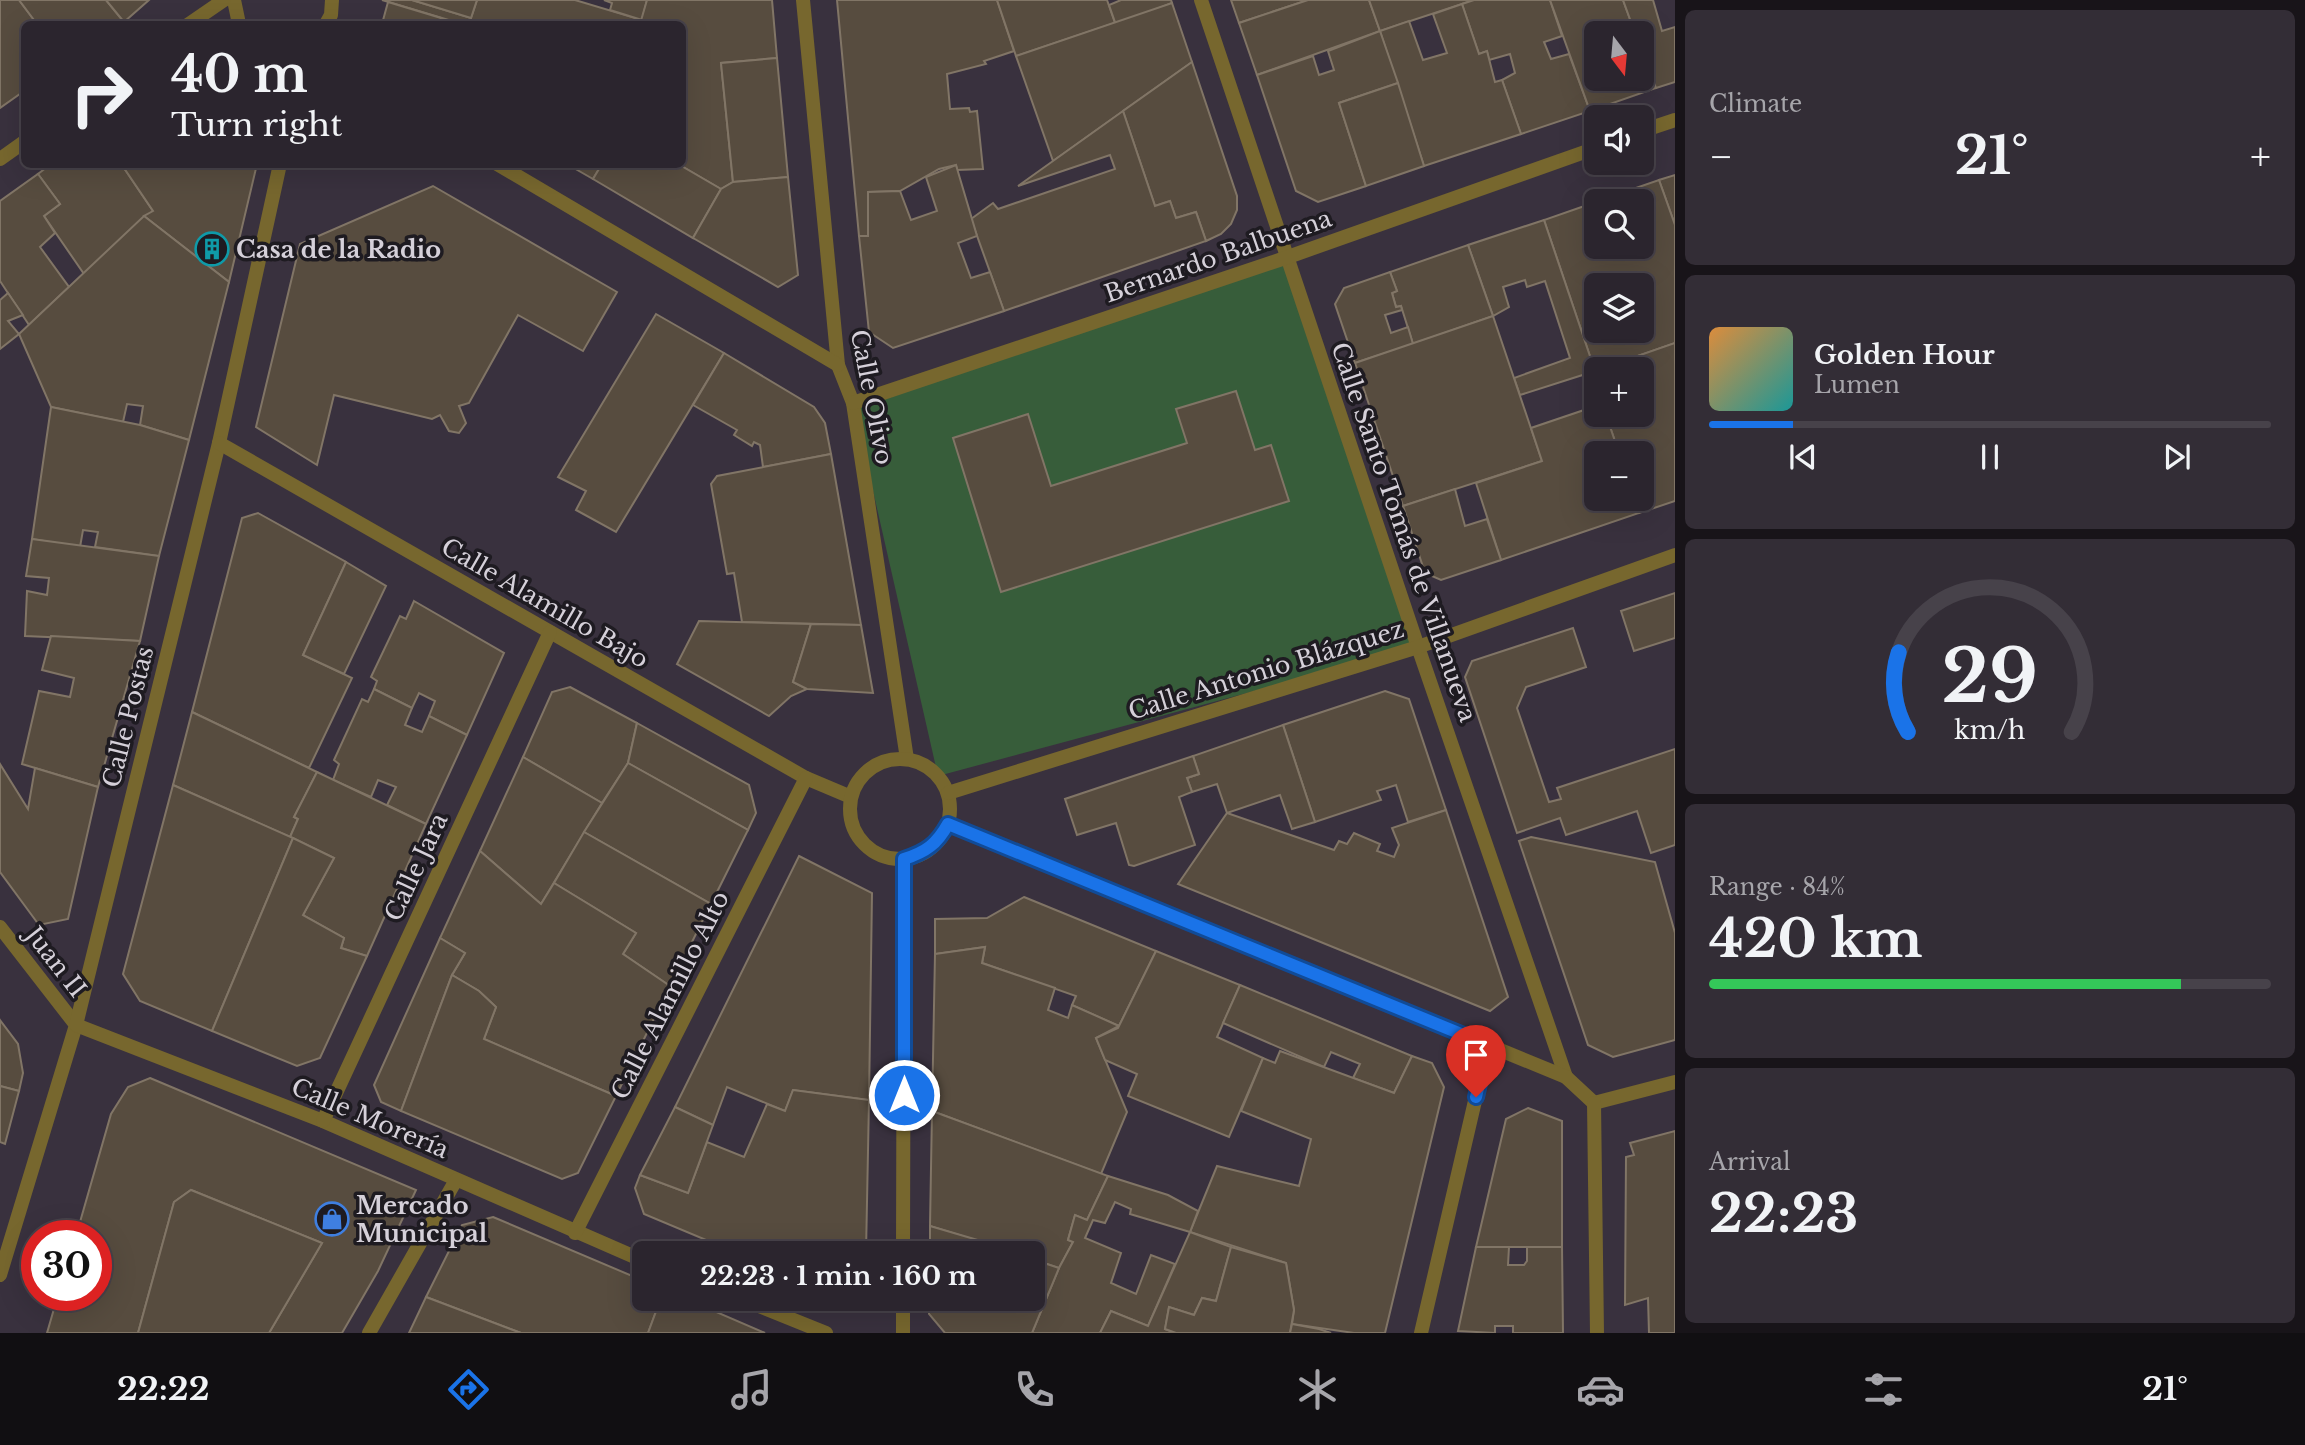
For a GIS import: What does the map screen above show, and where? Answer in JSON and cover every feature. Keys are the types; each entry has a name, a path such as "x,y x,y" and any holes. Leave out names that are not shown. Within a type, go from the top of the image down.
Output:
{"street":[{"path":"193,21 224,0"},
{"path":"234,0 238,21"},
{"path":"328,21 332,0"},
{"name":"Calle Olivo","path":"803,0 838,365 853,403 907,759"},
{"name":"Calle Santo Tomás de Villanueva","path":"1201,0 1418,647 1566,1077"},
{"path":"1654,127 1675,120"},
{"path":"0,159 21,144"},
{"name":"Bernardo Balbuena","path":"853,403 1287,257 1584,152"},
{"name":"Calle Postas","path":"0,1275 76,1025 219,443 279,168"},
{"path":"504,168 838,365"},
{"name":"Calle Alamillo Bajo","path":"219,443 806,778 851,797"},
{"name":"Calle Antonio Blázquez","path":"948,793 1418,647 1675,555"},
{"name":"Calle Jara","path":"323,1121 550,632"},
{"path":"907,759 920,763 938,776 948,793 948,824 940,840 923,853 904,859 882,856 864,844 850,818 851,797 859,779 881,763 907,759"},
{"name":"Calle Alamillo Alto","path":"575,1233 806,778"},
{"path":"948,824 1566,1077 1594,1103 1597,1333"},
{"path":"903,1241 904,859"},
{"name":"Juan II","path":"0,927 76,1025"},
{"name":"Calle Morería","path":"76,1025 323,1121 632,1256"},
{"path":"1421,1333 1488,1045"},
{"path":"1594,1103 1675,1082"},
{"path":"369,1333 456,1180"},
{"path":"771,1311 826,1333"},
{"path":"903,1311 903,1333"}],"green space":[{"path":"1288,257 1418,647 938,776 853,403"}],"building":[{"path":"0,0 19,0 35,21 21,21 21,93 0,108"},
{"path":"19,0 106,0 123,21 35,21"},
{"path":"106,0 149,0 125,21"},
{"path":"382,0 412,0 471,18 477,0 575,0 642,20 642,21 452,21"},
{"path":"412,0 477,0 471,18"},
{"path":"604,0 647,0 642,20 610,10 612,3"},
{"path":"647,0 772,0 777,58 721,63 733,182 721,189 685,168 686,21 641,21"},
{"path":"837,0 997,0 1014,51 984,61 986,64 947,74 950,109 969,108 970,112 977,111 983,169 957,170 956,165 939,169 900,191 868,192 868,236 859,236"},
{"path":"997,0 1107,0 1115,23 1016,56"},
{"path":"1121,0 1171,0 1172,3 1116,25 1109,5"},
{"path":"1231,0 1308,0 1239,23"},
{"path":"1308,0 1369,0 1380,31 1257,75 1239,23"},
{"path":"1369,0 1474,0 1380,31"},
{"path":"1474,0 1550,0 1562,36 1544,42 1551,59 1569,54 1588,105 1584,105 1584,113 1521,134 1502,80 1515,73 1510,54 1489,60 1487,51 1479,54 1462,4"},
{"path":"1550,0 1623,0 1631,21 1584,21 1584,91 1647,91 1607,105 1588,105"},
{"path":"1623,0 1653,0 1662,31 1675,27 1675,82 1656,88 1654,21 1631,21"},
{"path":"388,2 441,18 440,21 383,21"},
{"path":"1172,3 1192,62 1053,161 1016,56"},
{"path":"1462,4 1479,54 1487,51 1495,82 1502,80 1521,134 1424,166 1380,31 1409,21 1423,60 1447,53 1433,14"},
{"path":"1380,31 1398,83 1339,103 1366,186 1318,202 1296,191 1257,75 1313,56 1319,75 1334,70 1328,51"},
{"path":"777,58 788,177 733,182 721,63"},
{"path":"1192,62 1237,196 1237,210 1231,224 1221,234 1206,241 1196,212 1176,218 1170,201 1155,206 1123,111"},
{"path":"1398,83 1424,166 1366,186 1339,103"},
{"path":"1123,111 1155,206 1170,201 1176,218 1196,212 1206,241 1004,311 971,219 993,203 998,209 1115,169 1110,155 1018,186"},
{"path":"956,165 977,236 958,243 971,278 990,272 1004,311 893,348 869,332 859,236 868,236 868,192 900,191 911,220 937,211 926,177"},
{"path":"46,168 124,168 153,211 84,274 44,216 60,204 38,174"},
{"name":"Casa de la Radio","path":"124,168 256,168 229,282 144,216 153,211"},
{"path":"574,168 600,168 593,179"},
{"path":"600,168 685,168 721,189 693,238 593,179"},
{"path":"38,174 60,204 44,216 55,233 40,247 69,287 29,325 0,281 0,201"},
{"path":"1675,175 1675,225 1659,180"},
{"path":"788,177 798,275 778,287 693,238 721,189 733,182"},
{"path":"1659,180 1675,225 1675,343 1635,357 1590,357 1586,343 1654,343 1654,273 1584,273 1584,338 1544,220 1584,206 1584,259 1654,259 1654,189 1633,189"},
{"path":"433,186 617,292 583,351 518,315 469,403 459,406 466,423 459,433 449,431 440,415 432,419 334,395 317,465 256,427 300,244"},
{"path":"144,216 229,282 189,440 140,425 143,406 127,404 123,422 51,407 19,334"},
{"path":"1544,220 1590,357 1584,357 1584,375 1520,395 1514,378 1570,358 1545,281 1527,287 1525,280 1503,287 1509,307 1493,316 1468,245"},
{"path":"1468,245 1493,316 1413,344 1401,306 1396,307 1392,293 1397,291 1390,272"},
{"path":"1390,272 1397,291 1392,293 1396,307 1401,306 1402,310 1385,315 1391,333 1408,327 1413,344 1355,363 1335,304 1344,288"},
{"path":"8,293 23,315 8,321 19,334 0,349 0,300"},
{"path":"656,314 724,353 616,532 576,510 586,491 558,477"},
{"path":"1493,316 1542,461 1403,506 1355,363"},
{"path":"1675,343 1675,501 1654,508 1654,441 1615,441 1610,427 1654,427 1654,357 1635,357"},
{"path":"724,353 814,407 825,423 831,454 763,467 760,445 754,442 752,446 734,435 737,430 693,405"},
{"path":"1236,391 1255,450 1271,445 1289,501 1001,592 953,438 1028,414 1051,486 1187,443 1176,409"},
{"path":"51,407 140,425 189,440 159,556 95,547 98,532 83,530 80,547 32,539"},
{"path":"1584,410 1584,427 1610,427 1615,441 1584,441 1584,511 1639,513 1501,560 1476,483 1542,461 1531,428"},
{"path":"831,454 861,625 742,622 734,573 727,574 711,484 717,476"},
{"path":"1455,489 1465,526 1487,519 1501,560 1441,580 1425,573 1403,506"},
{"path":"258,513 346,562 303,655 352,678 309,768 192,712 242,518"},
{"path":"32,539 159,556 140,641 25,636 27,591 47,595 49,578 26,576"},
{"path":"346,562 386,586 344,674 303,655"},
{"path":"1675,593 1675,638 1634,651 1621,611"},
{"path":"414,601 504,653 467,735 429,716 435,701 419,693 412,708 374,689 377,681 371,677 400,616 406,619"},
{"path":"699,621 811,624 793,682 807,689 791,696 769,716 677,664"},
{"path":"811,624 861,625 873,693 807,689 793,682"},
{"path":"1573,628 1586,667 1526,687 1517,708 1549,802 1561,799 1557,788 1675,749 1675,845 1651,853 1637,811 1566,835 1560,818 1517,833 1465,677 1472,661"},
{"path":"51,636 140,641 98,787 22,764 39,691 70,697 74,678 42,670"},
{"path":"570,687 637,723 628,763 602,803 523,757 552,692"},
{"path":"374,689 412,708 405,725 422,732 429,716 467,735 426,824 387,805 396,787 378,780 371,797 333,780 339,764 334,760 362,699 368,702"},
{"path":"1385,691 1409,699 1446,810 1408,822 1396,785 1377,791 1381,800 1315,822 1283,725"},
{"path":"192,712 317,772 294,817 298,819 290,837 173,785"},
{"path":"637,723 749,785 756,813 748,830 628,763"},
{"path":"1283,725 1315,822 1292,829 1280,795 1227,813 1217,784 1192,792 1187,778 1199,774 1193,756"},
{"path":"1193,756 1199,774 1187,778 1192,792 1179,797 1195,845 1134,866 1129,865 1116,823 1077,835 1065,799"},
{"path":"523,757 602,803 541,904 480,851"},
{"path":"628,763 748,830 711,904 584,832"},
{"path":"0,764 28,809 35,768 98,787 68,919 39,925 0,872"},
{"path":"317,772 426,824 367,956 341,948 344,938 303,915 334,858 290,837 298,819 294,817"},
{"path":"173,785 293,838 212,1031 140,1001 123,974"},
{"path":"1446,810 1508,997 1490,1011 1178,884 1227,813 1334,850 1339,841 1347,844 1354,833 1380,844 1377,851 1394,857 1399,845 1392,828"},
{"path":"584,832 711,904 670,986 623,954 636,933 554,883"},
{"path":"1531,837 1655,862 1675,933 1675,1040 1613,1057 1588,1045 1519,841"},
{"path":"293,838 334,858 303,915 344,938 341,948 367,956 320,1058 297,1066 212,1031"},
{"path":"480,851 541,904 554,883 636,933 623,954 670,986 616,1096 484,1039 496,1007 479,991 452,975 465,953 440,938"},
{"path":"799,856 872,893 869,1100 793,1090 785,1111 727,1087 713,1125 675,1107"},
{"path":"1024,897 1156,951 1119,1026 1072,1005 1076,996 982,963 985,947 935,954 935,919 987,918"},
{"path":"440,938 465,953 452,975 401,1111 381,1102 374,1085"},
{"path":"985,947 982,963 1055,988 1048,1010 1068,1018 1072,1005 1119,1026 1096,1038 1127,1112 1101,1174 932,1111 935,954"},
{"path":"1156,951 1240,985 1217,1037 1263,1058 1229,1137 1128,1096 1137,1074 1105,1060 1096,1038 1118,1028"},
{"path":"452,975 479,991 496,1007 484,1039 616,1096 578,1173 562,1179 401,1111"},
{"path":"1240,985 1412,1056 1394,1093 1353,1078 1360,1064 1331,1052 1324,1067 1223,1023"},
{"path":"0,1020 18,1044 23,1073 19,1091 0,1086"},
{"path":"1280,1051 1394,1093 1412,1056 1432,1063 1444,1087 1385,1333 1354,1333 1292,1324 1294,1310 1286,1263 1190,1232 1217,1166 1299,1186 1311,1139 1241,1111 1263,1058 1275,1063"},
{"name":"Mercado Municipal","path":"150,1078 416,1190 378,1271 342,1333 269,1333 322,1243 191,1190 174,1202 138,1333 47,1333 53,1311 112,1311 112,1220 81,1220 111,1114 128,1087"},
{"path":"0,1086 19,1091 5,1144 0,1142"},
{"path":"793,1090 869,1100 866,1241 708,1241 644,1214 635,1188 640,1175 688,1193 707,1142 744,1157 767,1104 785,1111"},
{"path":"675,1107 713,1125 688,1193 640,1175"},
{"path":"1528,1108 1562,1121 1562,1247 1476,1247 1506,1119"},
{"path":"932,1111 1108,1176 1087,1220 1075,1215 1068,1240 1073,1242 1059,1268 1045,1263 1045,1241 978,1241 930,1226"},
{"path":"1675,1131 1675,1333 1649,1333 1648,1298 1625,1305 1626,1157 1634,1155 1630,1143"},
{"path":"1108,1176 1168,1195 1198,1211 1190,1232 1130,1214 1131,1209 1115,1202 1105,1223 1093,1220 1085,1238 1121,1253 1111,1283 1136,1294 1151,1255 1175,1264 1148,1326 1111,1311 1100,1333 1032,1333 1041,1311 1045,1311 1045,1302 1073,1242 1068,1240 1075,1215 1087,1220"},
{"path":"191,1190 322,1243 269,1333 138,1333 174,1202"},
{"path":"493,1217 632,1276 632,1311 656,1311 648,1333 521,1333 426,1297 462,1225"},
{"path":"930,1226 981,1241 930,1241"},
{"path":"1190,1232 1231,1247 1216,1301 1202,1298 1194,1315 1169,1307 1165,1329 1176,1333 1100,1333 1111,1311 1148,1326"},
{"path":"1231,1247 1286,1263 1294,1310 1290,1333 1176,1333 1165,1329 1169,1307 1194,1315 1202,1298 1216,1301"},
{"path":"1476,1247 1509,1247 1508,1265 1524,1265 1527,1261 1527,1247 1562,1247 1563,1333 1513,1333 1513,1326 1495,1326 1495,1333 1458,1331"},
{"path":"1045,1263 1059,1268 1045,1302"},
{"path":"426,1297 521,1333 409,1333"},
{"path":"656,1311 714,1311 765,1333 648,1333"},
{"path":"929,1311 1041,1311 1032,1333 945,1333"},
{"path":"1292,1324 1319,1329 1331,1333 1290,1333"}],"place":[{"name":"Casa de la Radio","path":"212,249"},
{"name":"Mercado Municipal","path":"332,1219"}],"route":[{"path":"904,1095 904,859 923,853 940,840 948,824 1488,1045 1476,1097"}]}
